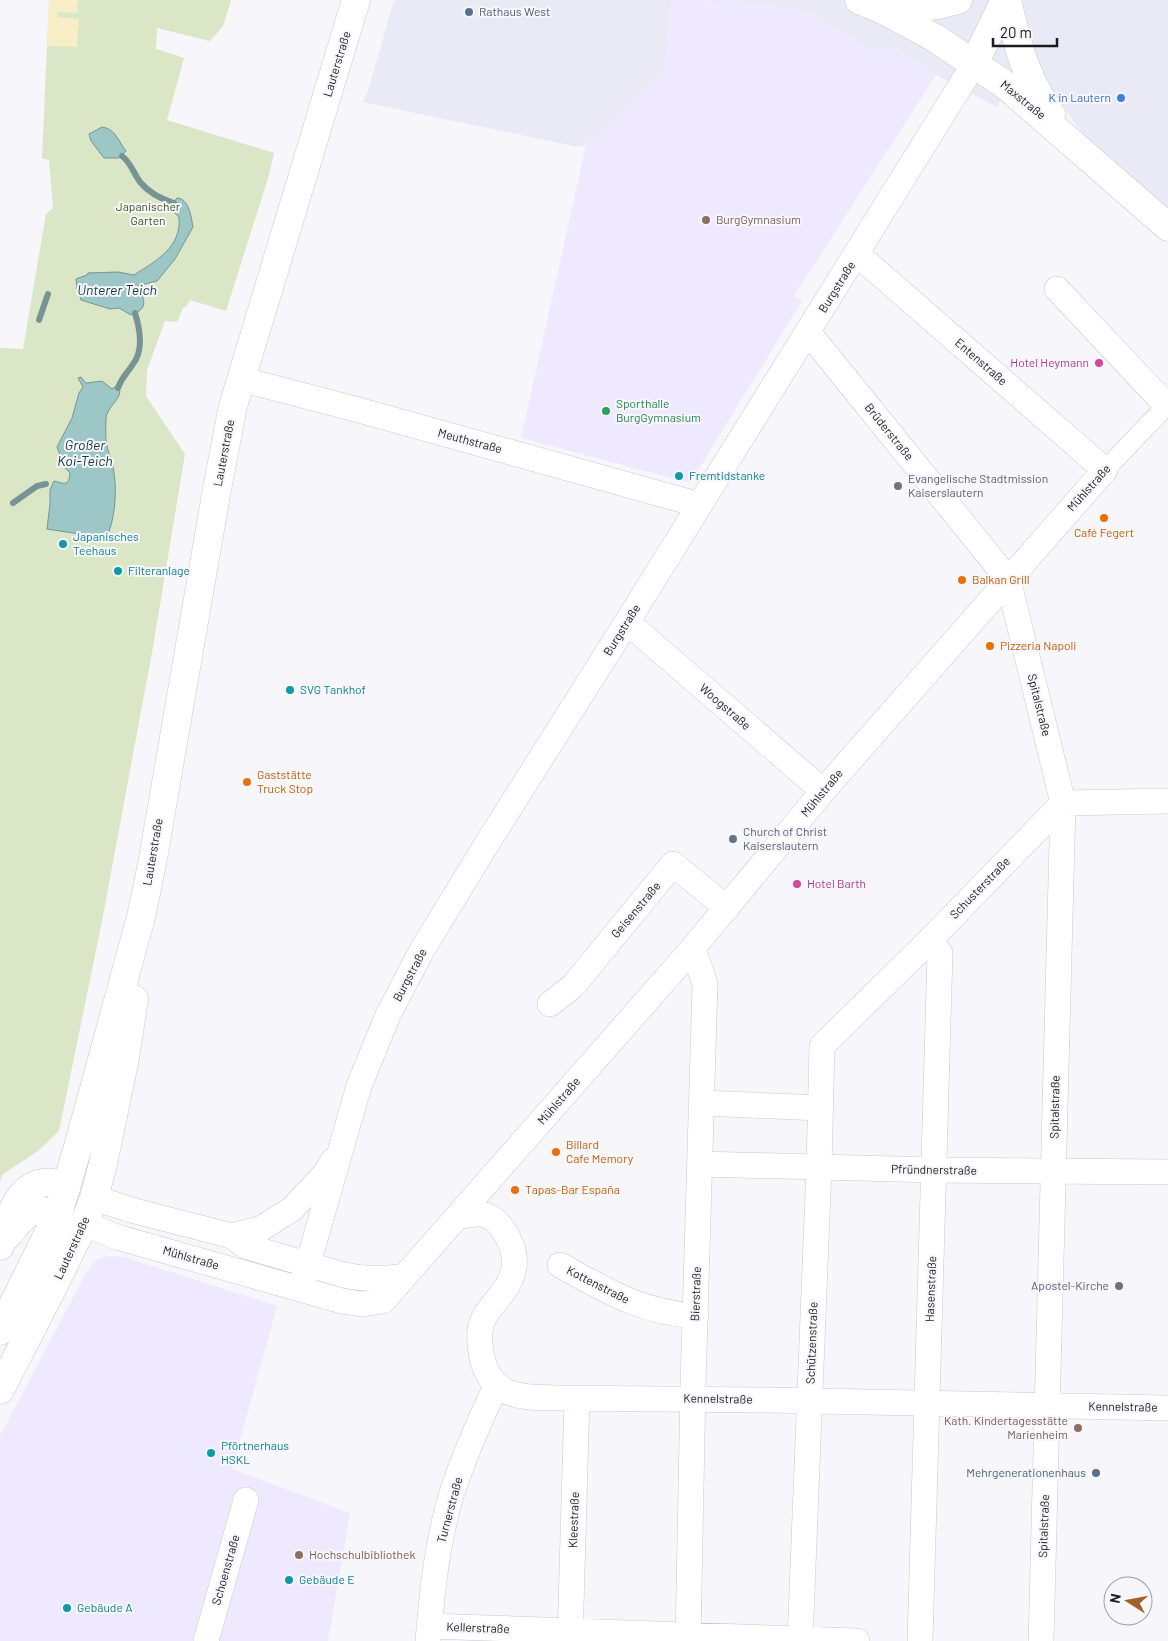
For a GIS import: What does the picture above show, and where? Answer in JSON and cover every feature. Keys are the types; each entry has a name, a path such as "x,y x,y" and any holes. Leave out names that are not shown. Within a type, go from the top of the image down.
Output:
{"main road":[{"name":"Lauterstraße","path":"0,1331 58,1214 141,917 152,864 217,489 240,379 356,0"},
{"name":"Maxstraße","path":"859,0 887,12 935,38 1004,84 1168,227"},
{"path":"887,12 938,5 958,0"},
{"path":"1006,0 1018,49 1033,86 1068,138"},
{"name":"Burgstraße","path":"974,64 1006,0"},
{"name":"Lauterstraße","path":"0,1390 84,1224 94,1198 121,1078 133,1008 138,969 141,917"},
{"path":"0,1245 16,1204 23,1194 42,1182 52,1183 94,1198"},
{"path":"0,1245 24,1215 33,1210 43,1210 58,1214 84,1224"}],"street":[{"name":"Burgstraße","path":"301,1288 359,1086 388,1015 422,950 974,64"},
{"name":"Entenstraße","path":"857,254 1105,470"},
{"name":"Mühlstraße","path":"84,1224 117,1237 342,1301 362,1304 383,1301 693,948 823,791 1008,579 1105,470 1167,405 1057,289"},
{"name":"Brüderstraße","path":"808,332 1008,579"},
{"name":"Meuthstraße","path":"240,379 700,506"},
{"name":"Spitalstraße","path":"1008,579 1063,803 1041,1641"},
{"name":"Woogstraße","path":"627,622 823,791"},
{"path":"1063,803 1168,801"},
{"name":"Schusterstraße","path":"822,1046 930,940 1063,803"},
{"name":"Geisenstraße","path":"550,1004 573,986 673,864 727,908"},
{"name":"Hasenstraße","path":"920,1641 940,954 930,940"},
{"name":"Bierstraße","path":"688,1638 705,984 693,948"},
{"name":"Schützenstraße","path":"800,1640 822,1046"},
{"path":"702,1104 820,1108"},
{"path":"232,1236 262,1228 292,1209 325,1174 340,1151"},
{"name":"Pfründnerstraße","path":"700,1164 934,1170 1168,1172"},
{"path":"94,1198 135,1212 232,1236 245,1246 361,1279 385,1279 405,1276"},
{"path":"457,1217 478,1212 496,1219 510,1238 515,1258 513,1276 482,1322 479,1343 485,1370 496,1386"},
{"name":"Kottenstraße","path":"560,1265 618,1297 648,1308 674,1314 696,1316"},
{"name":"Kennelstraße","path":"496,1386 510,1393 528,1397 1168,1408"},
{"name":"Turnerstraße","path":"429,1634 438,1557 451,1497 468,1448 496,1386"},
{"name":"Kleestraße","path":"570,1636 577,1398"},
{"name":"Schoenstraße","path":"206,1641 246,1500"},
{"name":"Kellerstraße","path":"429,1634 857,1641"}],"shaded area":[{"path":"394,0 671,0 666,67 586,145 578,147 363,102 369,88"},
{"name":"BurgGymnasium","path":"671,0 704,0 783,6 811,13 872,50 897,49 936,75 794,296 802,301 690,483 521,438 586,145 666,67"},
{"path":"704,0 1168,0 1168,213 1098,153 1053,94 1027,48 997,107 936,75 897,49 872,50 811,13"},
{"path":"105,1256 124,1257 277,1306 232,1469 350,1513 328,1641 0,1641 0,1436 84,1277 94,1262"}],"green space":[{"name":"Japanischer Garten","path":"49,0 231,0 223,26 210,41 157,28 156,49 184,58 167,120 274,153 269,175 226,311 190,300 186,307 183,308 177,322 165,321 147,370 146,396 185,454 153,647 102,921 59,1131 38,1151 3,1174 0,1181 0,348 23,349 46,214 53,208 49,160 42,158"}],"sand":[{"path":"49,0 78,0 77,13 58,12 57,17 79,19 77,47 47,46"}],"water":[{"path":"102,127 114,133 126,151 119,158 104,158 91,141 89,134"},
{"name":"Unterer Teich","path":"177,198 184,201 187,205 193,227 175,259 157,281 137,286 144,303 141,310 131,315 119,308 110,309 81,300 76,279 88,273 118,272 134,275 166,252 172,245 179,228 179,217 169,208"},
{"name":"Großer Koi-Teich","path":"81,377 86,383 102,381 112,389 116,386 120,391 106,418 106,443 113,469 115,489 113,515 106,538 47,529 50,490 54,481 66,483 69,480 70,473 65,468 57,447 72,418 79,393 83,387 78,378"}],"waterway":[{"path":"122,156 147,189 174,203"},
{"path":"39,320 48,294"},
{"path":"118,388 139,352 139,332 135,313"},
{"path":"13,503 37,486 46,484"}],"place":[{"name":"Rathaus West","path":"469,12"},
{"name":"K in Lautern","path":"1121,98"},
{"name":"BurgGymnasium","path":"706,220"},
{"name":"Hotel Heymann","path":"1099,363"},
{"name":"Sporthalle BurgGymnasium","path":"606,411"},
{"name":"Fremtidstanke","path":"679,476"},
{"name":"Evangelische Stadtmission Kaiserslautern","path":"898,486"},
{"name":"Café Fegert","path":"1104,518"},
{"name":"Japanisches Teehaus","path":"63,544"},
{"name":"Filteranlage","path":"118,571"},
{"name":"Balkan Grill","path":"962,580"},
{"name":"Pizzeria Napoli","path":"990,646"},
{"name":"SVG Tankhof","path":"290,690"},
{"name":"Gaststätte Truck Stop","path":"247,782"},
{"name":"Church of Christ Kaiserslautern","path":"733,839"},
{"name":"Hotel Barth","path":"797,884"},
{"name":"Billard Cafe Memory","path":"556,1152"},
{"name":"Tapas-Bar España","path":"515,1190"},
{"name":"Apostel-Kirche","path":"1119,1286"},
{"name":"Kath. Kindertagesstätte Marienheim","path":"1078,1428"},
{"name":"Pförtnerhaus HSKL","path":"211,1453"},
{"name":"Mehrgenerationenhaus","path":"1096,1473"},
{"name":"Hochschulbibliothek","path":"299,1555"},
{"name":"Gebäude E","path":"289,1580"},
{"name":"Gebäude A","path":"67,1608"}]}
